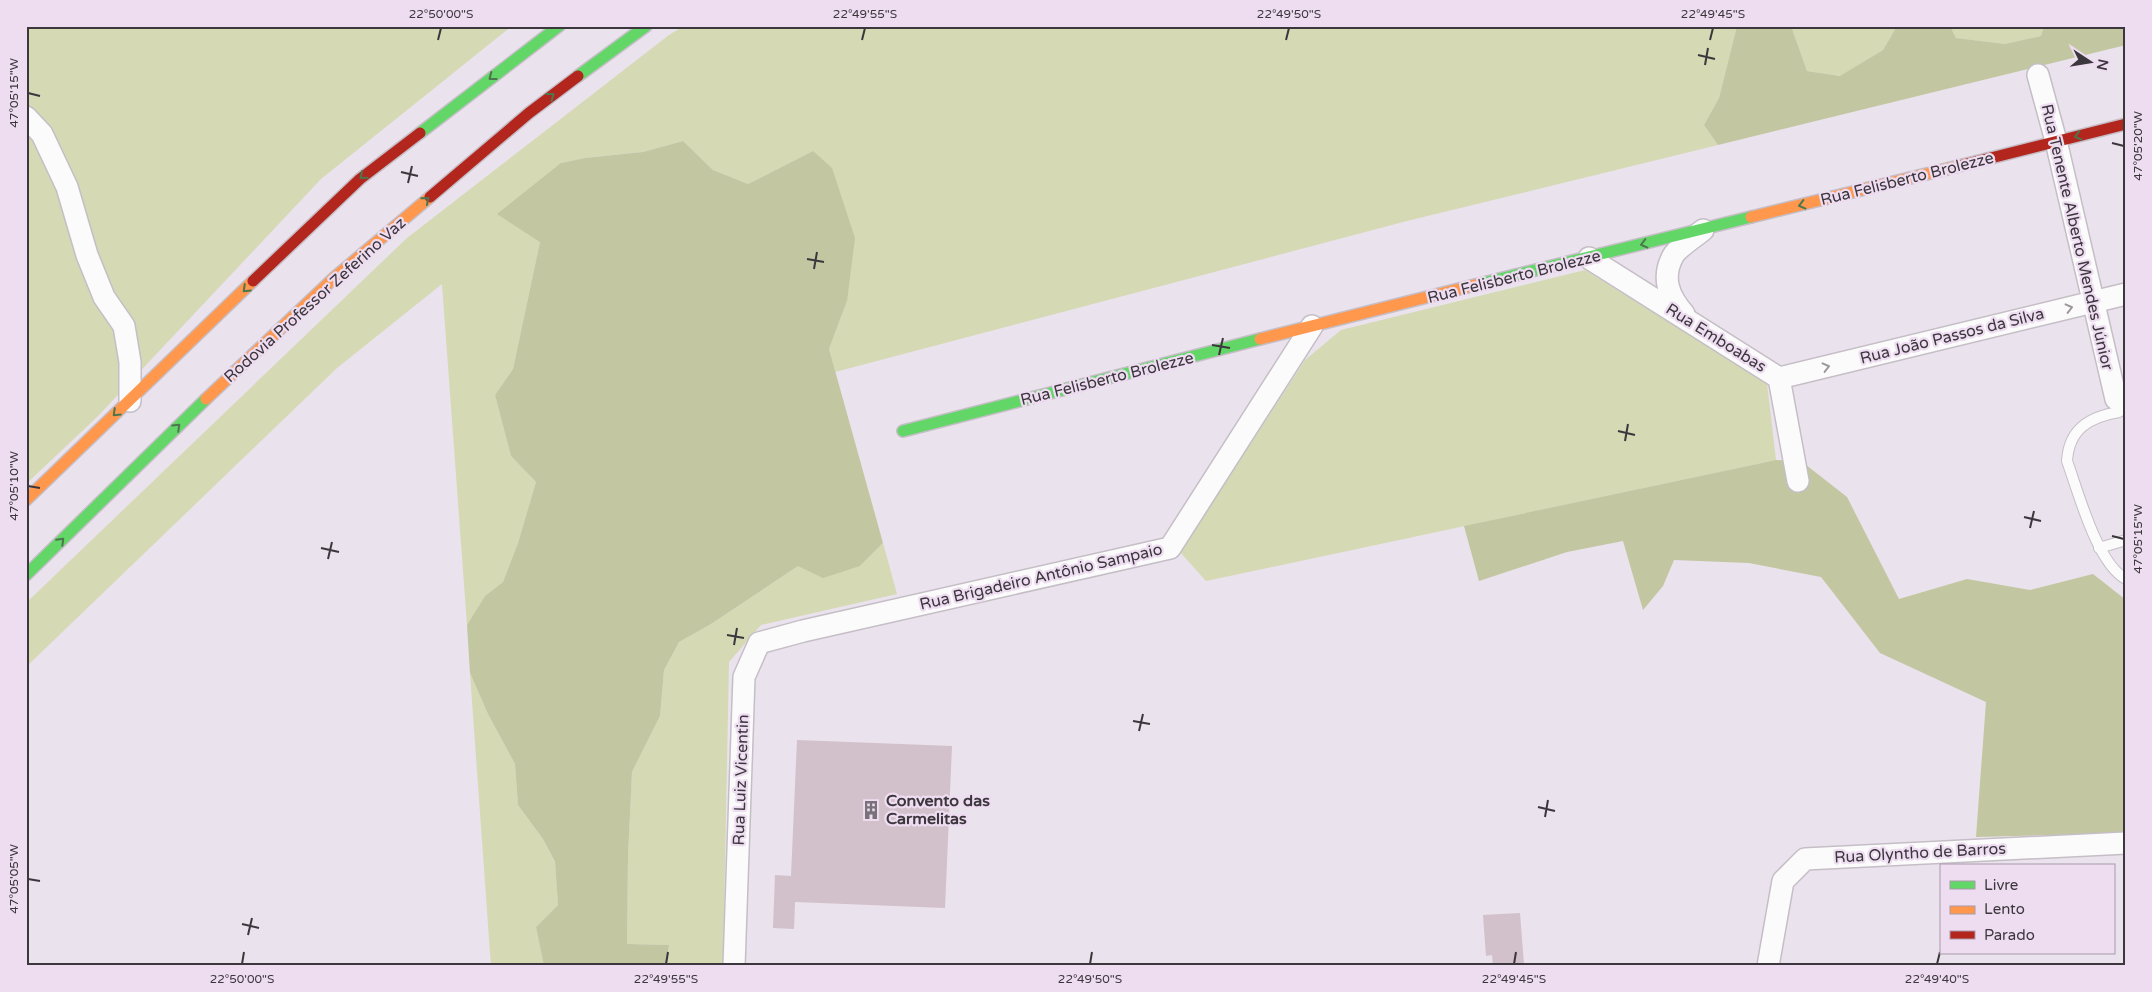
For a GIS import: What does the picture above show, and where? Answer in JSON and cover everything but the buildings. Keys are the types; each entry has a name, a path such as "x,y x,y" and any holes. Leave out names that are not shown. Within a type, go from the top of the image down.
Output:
{"main road":[{"path":"26,500 360,179 559,26"},
{"name":"Rodovia Professor Zeferino Vaz","path":"26,575 135,467 334,278 529,113 646,26"},
{"name":"Rua Felisberto Brolezze","path":"903,431 1312,326 2126,124"}],"street":[{"name":"Rua Tenente Alberto Mendes Júnior","path":"2038,75 2056,142 2120,409"},
{"path":"26,118 42,134 67,186 87,255 97,280 104,297 124,326 130,362 130,401"},
{"path":"1692,324 1672,301 1666,278 1673,255 1704,230"},
{"name":"Rua Emboabas","path":"1590,258 1778,378 1798,481"},
{"name":"Rua João Passos da Silva","path":"1778,378 2126,294"},
{"name":"Rua Brigadeiro Antônio Sampaio","path":"803,631 1170,548 1312,326"},
{"name":"Rua Luiz Vicentin","path":"734,966 744,677 759,643 803,631"},
{"name":"Rua Olyntho de Barros","path":"1768,966 1783,881 1805,859 2126,843"}],"lane":[{"path":"2120,409 2089,421 2072,438 2068,447 2067,461 2099,548 2114,570 2126,578"},
{"path":"2099,548 2126,540"}],"green space":[{"path":"26,26 512,26 321,179 98,416 26,484"},
{"path":"684,26 1737,26 1719,98 1704,125 1718,145 1407,221 835,372 829,349 847,301 813,151 748,184 713,170 683,141 643,152 585,158 561,163 540,242 513,369 495,395 511,456 536,482 518,543 503,582 485,596 467,625 442,284 337,368 26,667 26,603 407,238 669,35"},
{"path":"1737,26 1791,26 1807,71 1840,76 1883,50 1897,26 1950,26 1956,38 2005,44 2041,36 2044,26 2126,26 2126,45 1718,145 1704,125 1719,98"},
{"path":"1791,26 1897,26 1883,50 1841,76 1807,71"},
{"path":"1950,26 2044,26 2041,36 2005,44 1956,38"},
{"path":"683,141 713,170 748,184 813,151 832,168 855,238 847,301 829,349 883,543 860,566 823,578 798,566 711,624 679,642 664,670 660,716 632,772 628,856 627,944 669,945 666,966 544,966 536,927 558,905 555,862 543,839 518,805 515,764 488,714 470,673 467,625 485,596 503,582 518,543 536,482 511,456 495,395 513,369 540,242 497,214 561,163 585,158 643,152"},
{"path":"1585,270 1767,383 1776,460 1206,581 1180,552 1305,360 1341,330"},
{"path":"1776,460 1801,461 1847,497 1899,599 1967,579 2030,590 2093,574 2126,600 2126,833 1976,837 1986,702 1880,653 1821,577 1749,563 1674,560 1663,586 1643,610 1623,541 1567,552 1479,581 1464,526"},
{"path":"883,543 897,594 761,625 729,662 723,966 666,966 669,945 627,944 628,856 632,772 660,716 664,670 679,642 711,624 798,566 860,566"},
{"path":"470,673 488,714 515,764 518,805 543,839 555,863 558,905 536,927 544,966 491,966"}],"traffic: fast":[{"path":"420,133 559,26"},
{"path":"578,76 646,26"},
{"path":"1479,284 1751,217"},
{"path":"903,431 1260,339"},
{"path":"26,575 206,399"}],"traffic: slow":[{"path":"1751,217 1963,165"},
{"path":"206,399 334,278 430,197"},
{"path":"26,500 253,281"},
{"path":"1260,339 1479,284"}],"traffic: jam":[{"path":"430,197 529,113 578,76"},
{"path":"1963,165 2126,124"},
{"path":"253,281 360,179 420,133"}],"place":[{"name":"Convento das Carmelitas","path":"871,810"}]}
